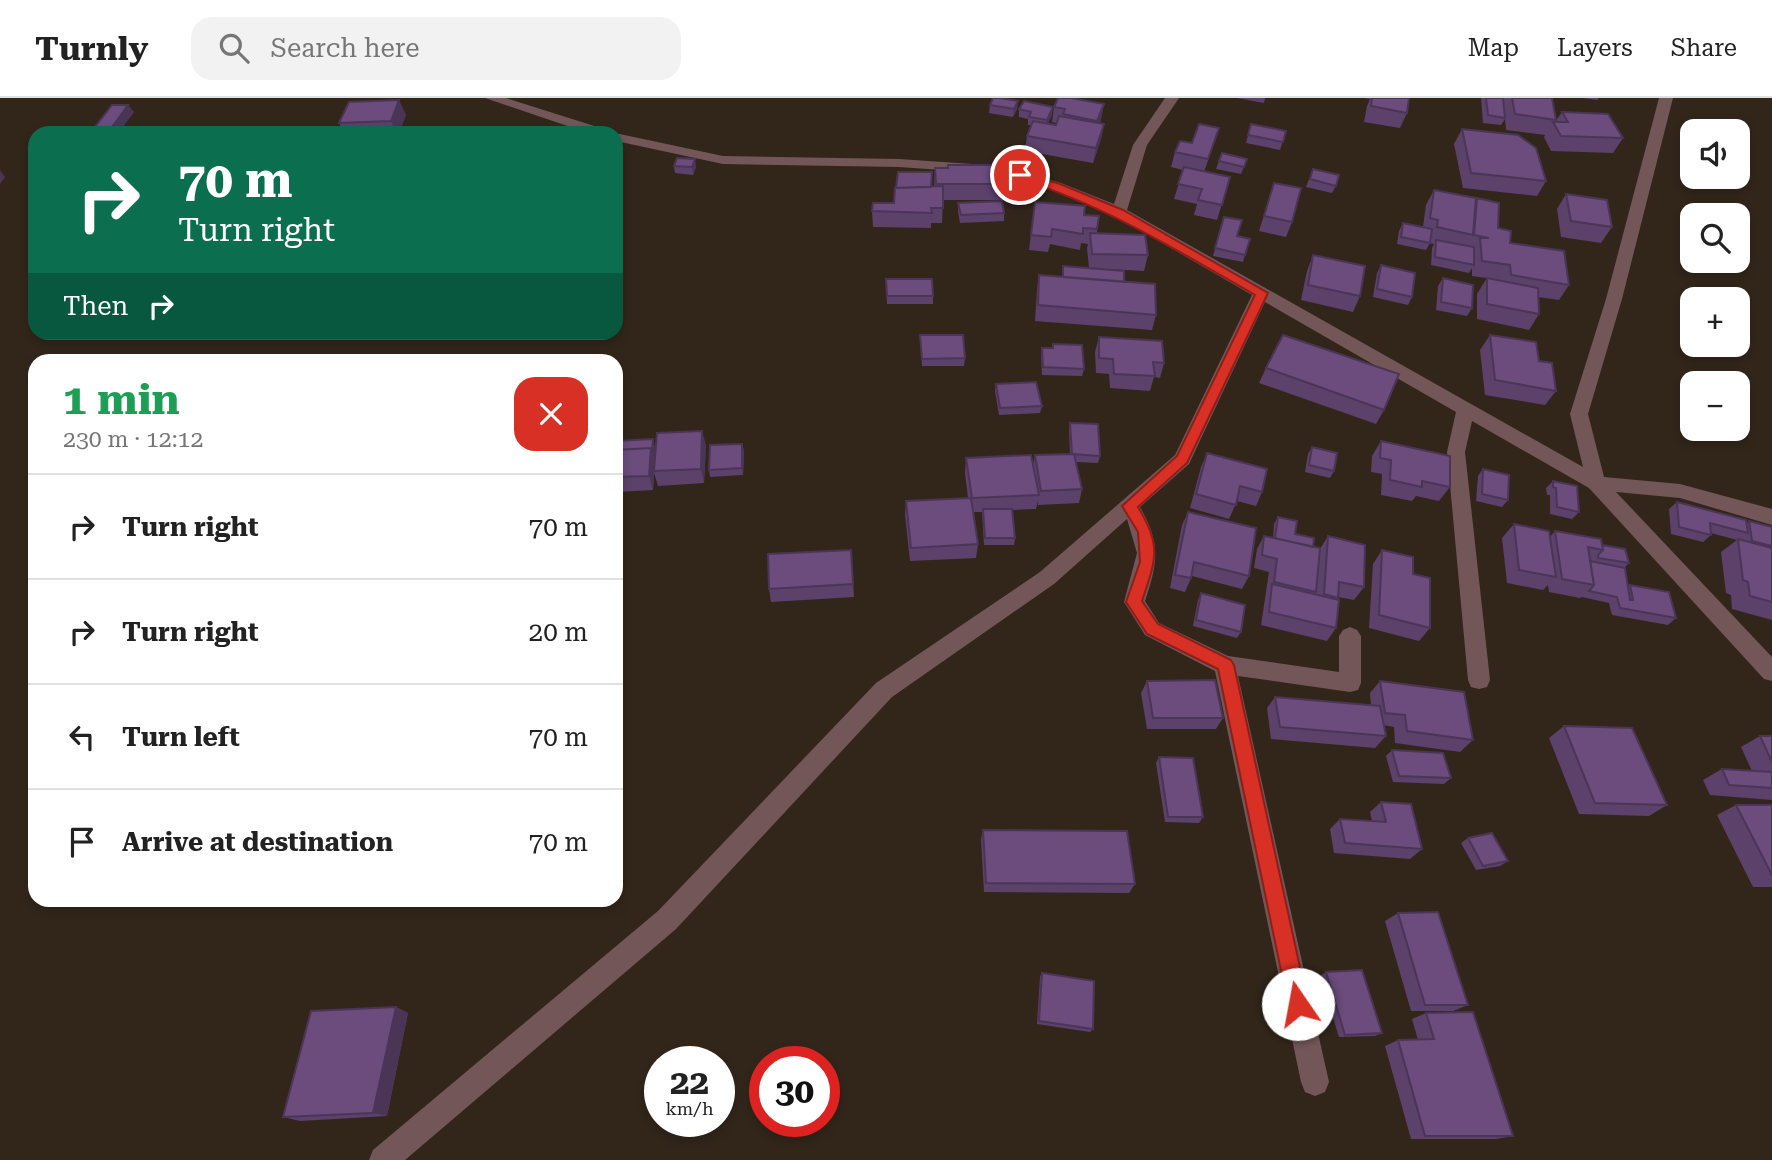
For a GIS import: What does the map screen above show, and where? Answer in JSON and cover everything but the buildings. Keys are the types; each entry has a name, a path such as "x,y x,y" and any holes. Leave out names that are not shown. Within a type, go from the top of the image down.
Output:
{"street":[{"path":"492,98 580,126"},
{"path":"1119,212 1140,145 1172,98"},
{"path":"1596,483 1579,414 1614,299 1666,98"},
{"path":"623,139 723,160 899,163 1002,170 1056,186 1119,212 1596,483 1771,672"},
{"path":"383,1160 667,920 884,690 1047,578 1182,459 1261,293"},
{"path":"1466,409 1456,452 1479,680"},
{"path":"1596,483 1680,491 1772,517"},
{"path":"1129,506 1145,532 1147,562 1134,602 1152,629 1225,665 1350,683 1350,636"},
{"path":"1225,665 1315,1082"}],"route":[{"path":"1020,175 1056,186 1119,212 1261,293 1182,459 1129,506 1145,532 1147,562 1134,602 1152,629 1225,665 1298,1004"}]}
